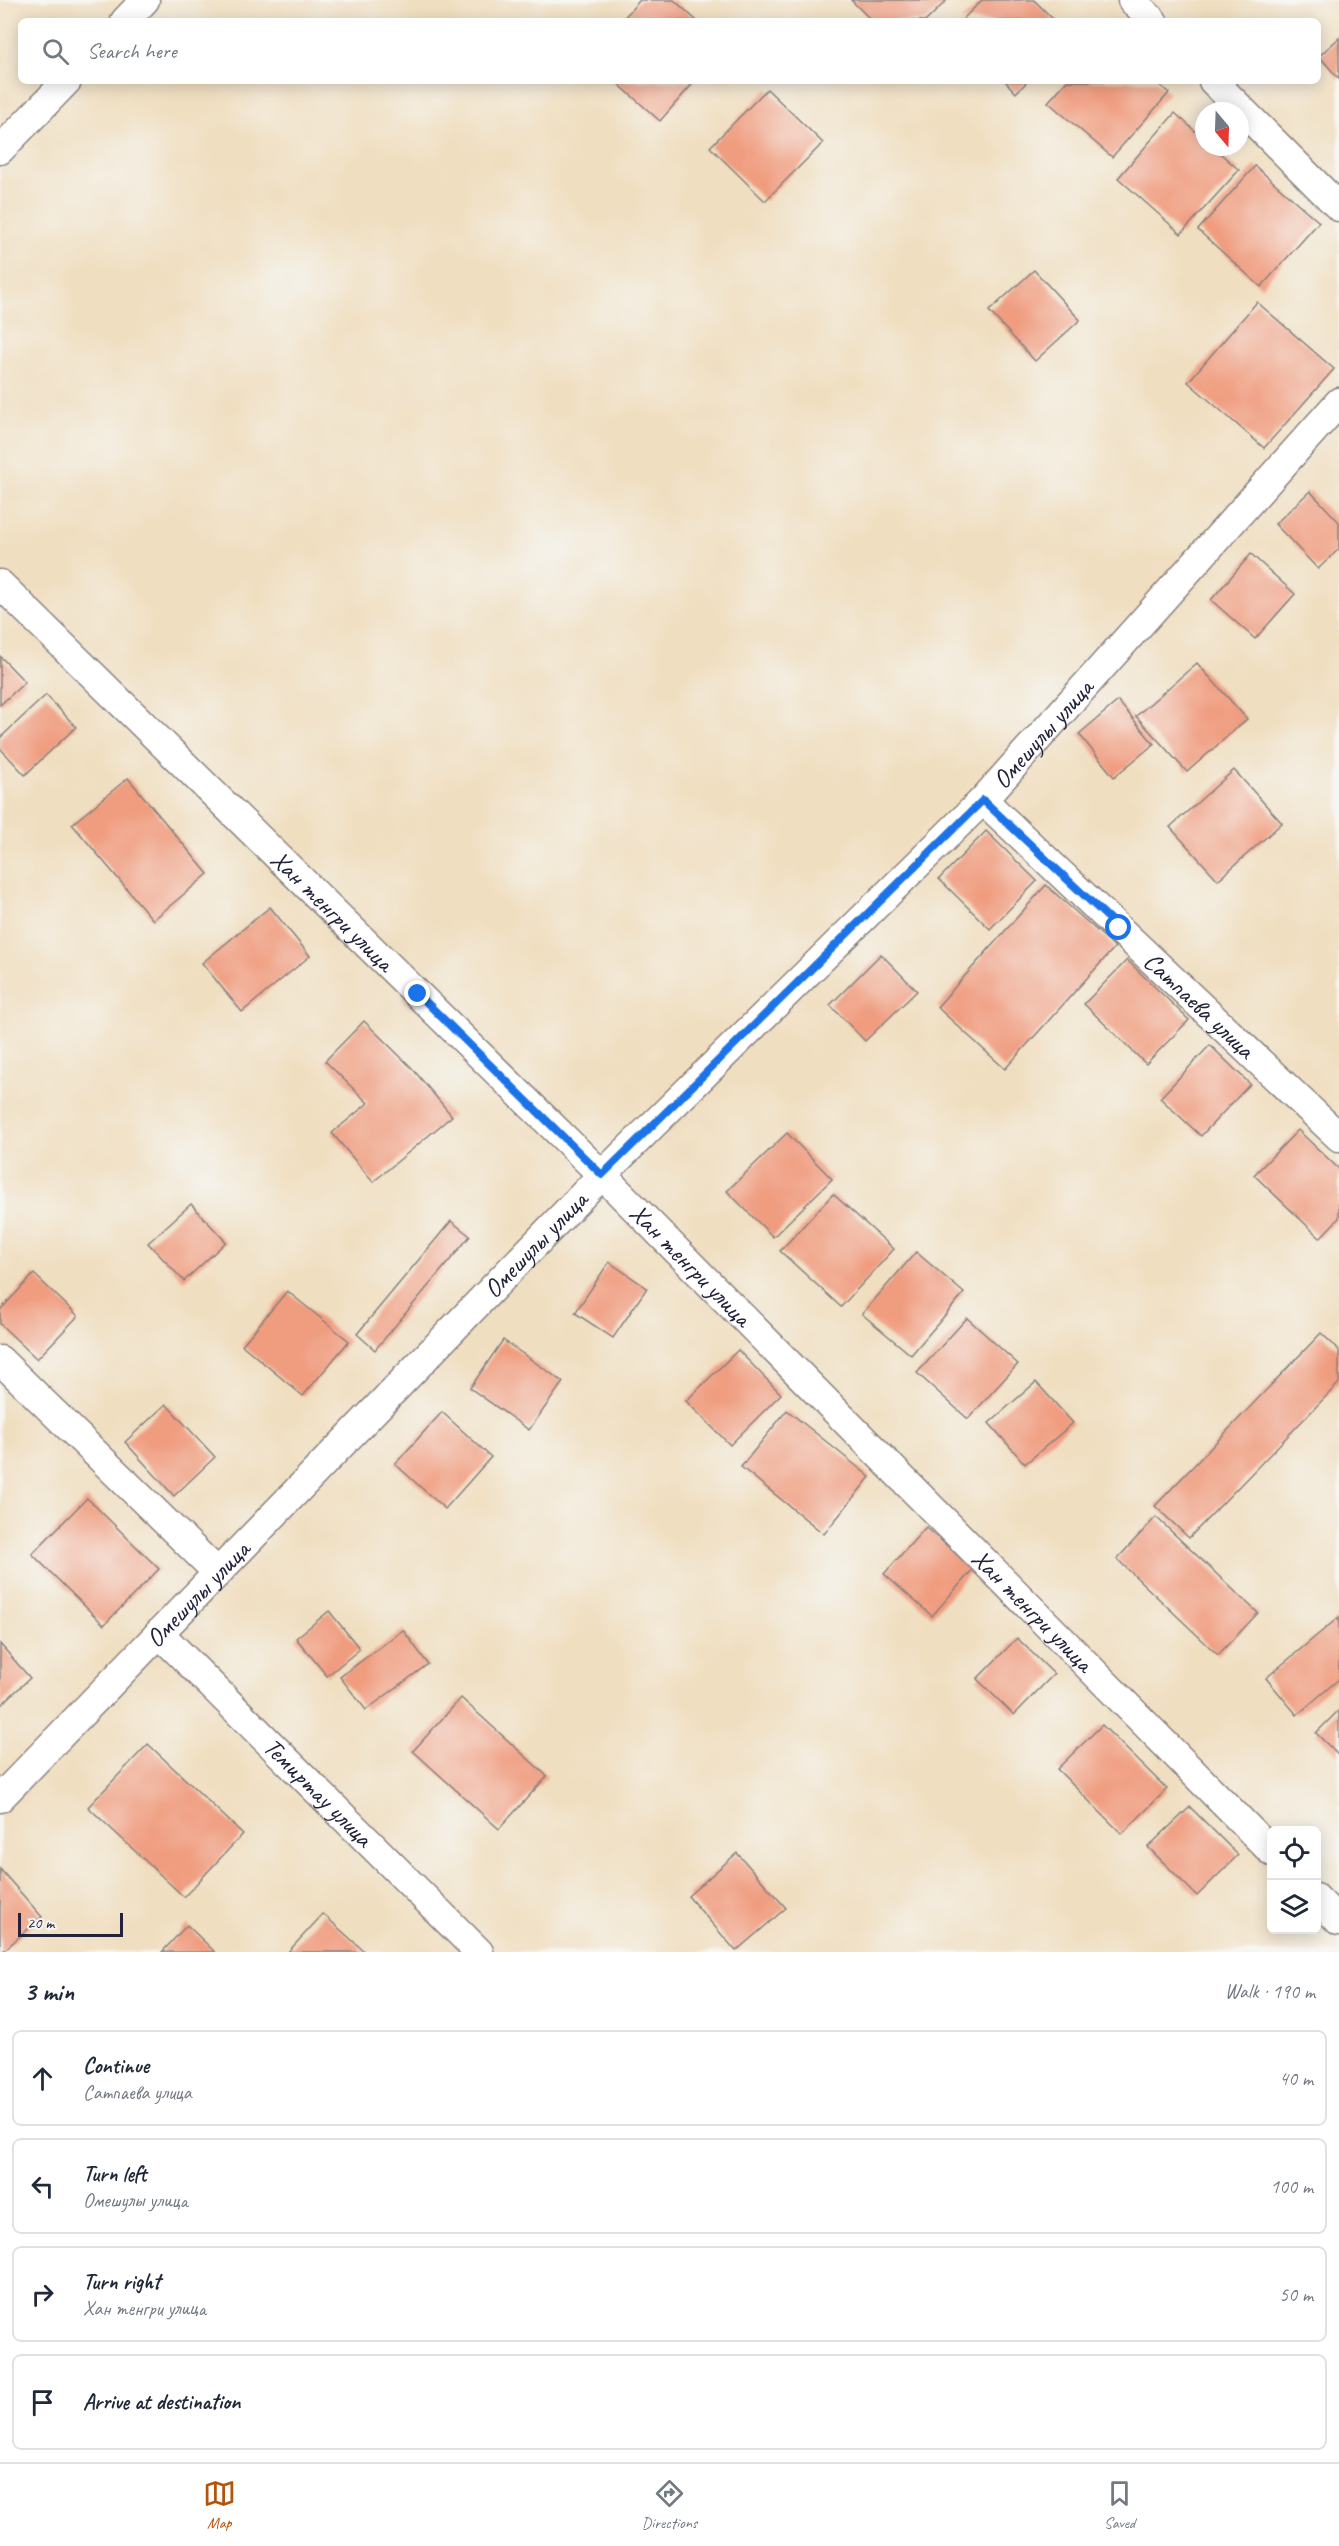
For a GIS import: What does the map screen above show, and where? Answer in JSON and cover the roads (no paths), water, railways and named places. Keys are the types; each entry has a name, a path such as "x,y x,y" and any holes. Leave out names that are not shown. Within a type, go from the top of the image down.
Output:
{"street":[{"path":"128,18 146,0"},
{"path":"1132,0 1150,18"},
{"path":"0,150 64,84"},
{"path":"1216,84 1339,207"},
{"name":"Омешулы улица","path":"0,1798 602,1175 983,800 1339,402"},
{"name":"Хан тенгри улица","path":"0,584 602,1175 1267,1847"},
{"name":"Сатпаева улица","path":"983,800 1339,1137"},
{"path":"0,1360 218,1572"},
{"name":"Темиртау улица","path":"159,1633 478,1952"},
{"path":"1321,1902 1339,1921"}]}
